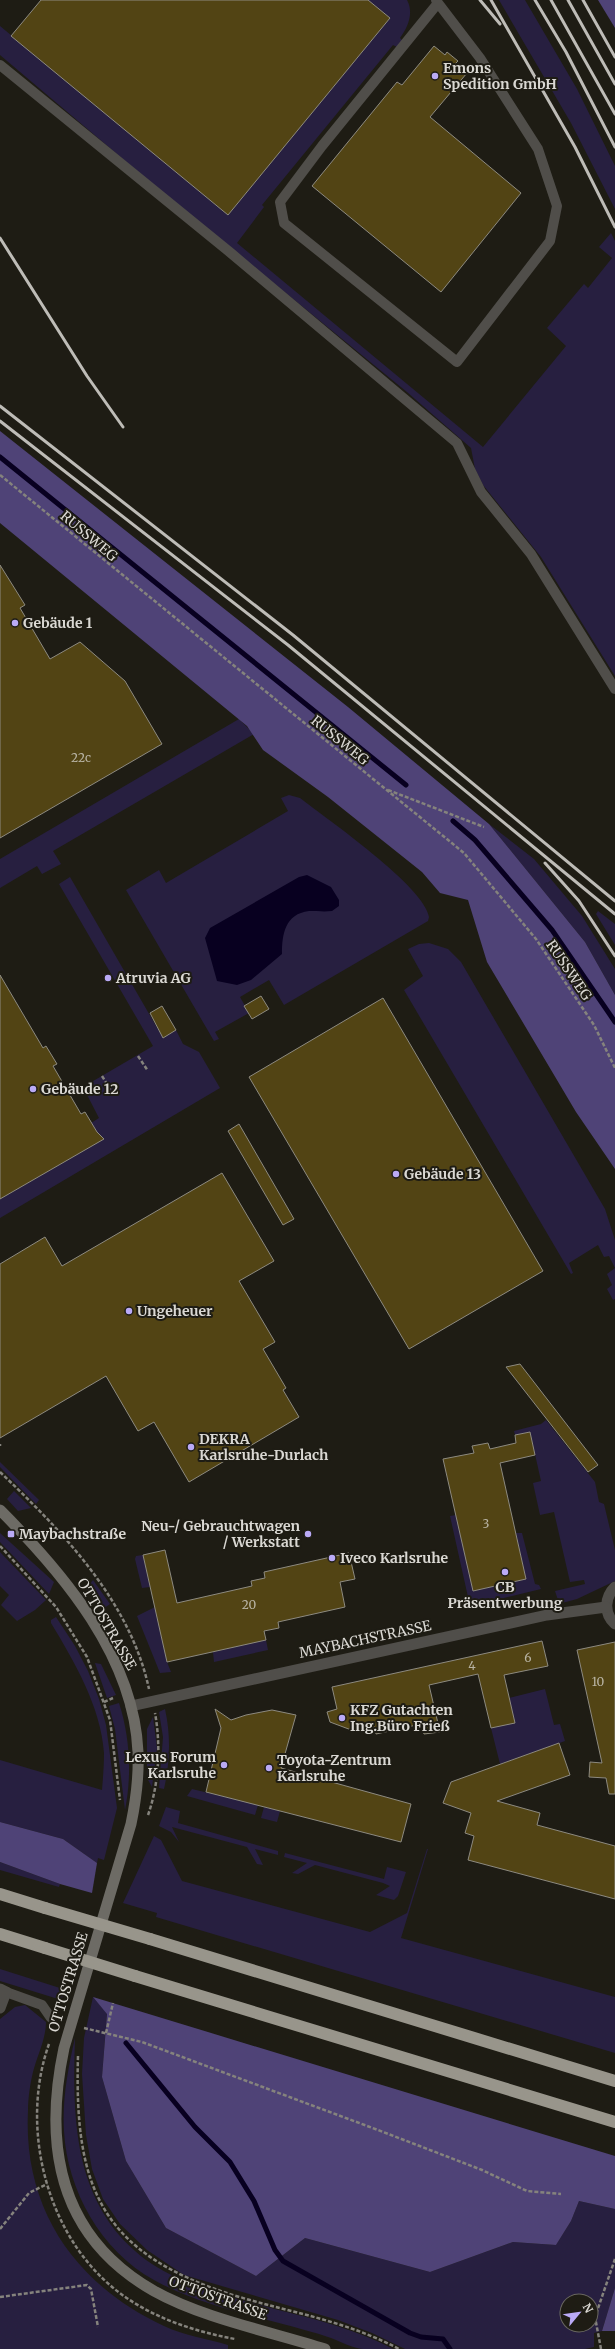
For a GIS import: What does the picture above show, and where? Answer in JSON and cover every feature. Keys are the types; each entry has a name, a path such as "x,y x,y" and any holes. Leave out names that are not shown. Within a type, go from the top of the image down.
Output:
{"highway":[{"path":"0,1894 615,2081"},
{"path":"0,1934 615,2122"}],"main road":[{"name":"OTTOSTRASSE","path":"0,1510 54,1568 75,1594 118,1669 131,1706 138,1751 137,1791 131,1824 64,2048 56,2083 54,2111 56,2144 62,2178 77,2212 89,2233 109,2257 135,2279 155,2292 191,2307 325,2349"}],"street":[{"path":"615,1587 610,1593 606,1607 608,1615 615,1624"},
{"name":"MAYBACHSTRASSE","path":"131,1706 547,1614 606,1607"},
{"path":"0,2008 3,1990"}],"lane":[{"path":"437,1 480,58 538,149 557,206 550,241 458,362 284,223 280,202 322,146 437,1"},
{"path":"0,65 232,254 457,443 480,492 532,554 615,689"},
{"path":"3,1990 42,2005 51,2018"}],"path":[{"name":"RUSSWEG","path":"0,475 464,853 526,927 594,1025 615,1068"},
{"path":"384,788 484,827"},
{"path":"138,1056 148,1071"},
{"path":"102,1076 112,1092"},
{"path":"0,1546 56,1607 86,1657 110,1720 116,1782 121,1805"},
{"path":"106,2033 113,2003"},
{"path":"80,2035 84,2022"},
{"path":"81,2028 142,2042 482,2170 528,2191 561,2194"},
{"path":"50,2043 42,2068 37,2121 40,2154 47,2184 61,2219 75,2245 93,2268 112,2287 137,2305 157,2315 195,2330 242,2341"},
{"path":"79,2048 80,2113 87,2168 96,2195 104,2210 133,2244 153,2260 174,2273 236,2296 320,2317 354,2328 399,2349"},
{"path":"0,2229 29,2193 47,2184"},
{"path":"601,2349 595,2317 615,2259"},
{"path":"0,2297 87,2285 91,2289 98,2327"}],"shaded area":[{"path":"368,0 407,0 410,15 408,25 400,38 403,41 397,47 393,45 262,205 264,207 237,243 483,447 566,346 547,328 584,284 588,288 612,258 599,247 611,233 615,241 615,676 541,557 483,485 475,469 471,448 407,392 150,182 0,55 0,26 228,215 390,18"},
{"path":"499,0 525,0 577,89 615,166 615,209 571,123"},
{"path":"598,0 615,0 615,28"},
{"path":"0,431 348,707 489,824 585,942 615,995 615,1169 576,1112 487,962 468,900 440,893 422,872 328,797 263,750 247,726 0,523"},
{"path":"239,719 254,734 53,851 61,864 42,874 37,866 0,888 0,859"},
{"path":"289,795 300,798 352,837 394,872 423,904 429,917 428,921 284,1005 269,980 240,997 249,1013 215,1032 219,1039 214,1041 126,890 159,870 166,883 288,811 281,798"},
{"path":"489,824 534,859 582,916 615,969 615,995 585,942"},
{"path":"307,875 331,887 339,900 339,906 332,911 309,911 295,916 286,926 282,954 251,980 237,985 217,981 205,938 210,928 299,877"},
{"path":"70,877 163,1038 176,1030 183,1044 199,1052 220,1088 0,1218 0,1199 104,1139 88,1125 99,1118 83,1087 153,1046 59,884"},
{"path":"598,911 615,924 615,945 596,914"},
{"path":"429,943 448,949 461,962 605,1209 615,1240 615,1268 609,1256 604,1257 598,1245 569,1263 573,1273 571,1274 404,990 423,976 408,949 419,944"},
{"path":"615,1268 615,1299 613,1300 607,1289 612,1285 607,1274"},
{"path":"546,1420 595,1482 599,1502 604,1504 615,1550 615,1581 577,1599 562,1603 558,1600 555,1591 585,1584 584,1580 570,1582 554,1512 540,1515 533,1483 541,1481 530,1432 515,1435 514,1431 541,1424"},
{"path":"0,1462 39,1500 36,1504 0,1467"},
{"path":"14,1491 31,1508 18,1511 7,1499"},
{"path":"456,1515 473,1590 526,1579 516,1533 522,1533 535,1584 539,1585 541,1589 470,1606 450,1516"},
{"path":"0,1533 54,1582 49,1594 0,1542"},
{"path":"0,1552 46,1600 35,1610 17,1621 1,1605 9,1595 0,1586"},
{"path":"143,1555 150,1587 142,1588 135,1559 136,1556"},
{"path":"93,1580 110,1604 103,1609 86,1589"},
{"path":"155,1607 167,1662 171,1672 160,1673 137,1616"},
{"path":"56,1617 75,1646 88,1671 99,1699 106,1725 117,1808 104,1860 98,1858 97,1863 63,1839 0,1822 0,1760 102,1790 104,1753 98,1719 85,1685 69,1653 51,1623 51,1620"},
{"path":"266,1640 268,1650 214,1662 213,1652"},
{"path":"95,1663 101,1664 116,1695 107,1698"},
{"path":"545,1689 554,1725 560,1724 565,1741 500,1764 491,1728 514,1722 509,1698"},
{"path":"119,1703 126,1729 129,1756 129,1783 125,1810 115,1729 109,1706"},
{"path":"165,1709 169,1749 168,1769 164,1789 159,1788 163,1737 159,1712"},
{"path":"153,1717 157,1748 152,1787 147,1778 147,1729"},
{"path":"192,1789 258,1805 255,1815 187,1796"},
{"path":"166,1807 180,1811 178,1823 278,1851 278,1855 255,1849 263,1865 257,1864 247,1847 172,1827 179,1842 171,1832 159,1826"},
{"path":"264,1807 280,1811 277,1822 261,1818"},
{"path":"0,1822 63,1839 97,1863 92,1893 60,1884 0,1862"},
{"path":"154,1836 161,1840 182,1881 370,1932 407,1913 428,1849 401,1938 615,1997 615,2053 156,1917 157,1913 123,1903"},
{"path":"285,1853 384,1879 387,1867 406,1872 398,1896 394,1900 376,1895 390,1886 315,1865 298,1874 292,1873 307,1863 284,1857"},
{"path":"0,1862 60,1884 59,1887 0,1870"},
{"path":"0,1969 60,1988 64,1997 55,1998 0,1981"},
{"path":"93,1997 107,2013 102,2077 126,2161 166,2228 256,2276 305,2238 430,2272 513,2242 556,2245 571,2221 579,2201 615,2209 615,2288 602,2331 599,2332 599,2293 559,2293 559,2333 594,2333 594,2347 585,2349 405,2349 372,2333 338,2320 184,2275 147,2250 120,2224 103,2199 92,2169 86,2135 82,2074 84,2038"},
{"path":"93,1997 615,2156 615,2209 579,2201 571,2221 556,2245 513,2242 430,2272 305,2238 256,2276 166,2228 126,2161 102,2077 107,2014"},
{"path":"25,2005 46,2022 45,2035 33,2072 29,2092 29,2147 35,2181 46,2212 61,2240 81,2266 105,2289 133,2309 171,2329 228,2345 228,2349 0,2349 0,2019 15,2007"},
{"path":"75,2038 75,2102 77,2133 83,2163 93,2192 107,2218 126,2243 163,2271 191,2284 237,2299 346,2329 393,2349 363,2349 347,2345 318,2334 199,2300 154,2280 135,2268 118,2253 103,2236 90,2217 72,2175 67,2153 64,2131 64,2108 68,2072"},
{"path":"615,2288 615,2331 602,2331"}],"building":[{"path":"41,0 368,0 390,18 228,215 11,36"},
{"path":"434,46 445,55 447,52 458,61 455,64 467,73 430,117 521,193 441,292 312,186 397,82 402,85"},
{"path":"0,565 25,605 20,608 50,659 80,642 125,681 162,744 0,838"},
{"name":"Gebäude 12","path":"0,975 43,1048 46,1046 57,1064 53,1066 81,1114 85,1112 97,1132 104,1139 0,1199"},
{"path":"261,996 269,1009 252,1019 244,1006"},
{"name":"Gebäude 13","path":"383,998 543,1271 409,1349 249,1077"},
{"path":"162,1006 176,1030 163,1038 150,1013"},
{"path":"239,1124 294,1219 283,1225 228,1131"},
{"name":"Ungeheuer","path":"222,1173 274,1261 239,1281 275,1342 263,1349 286,1388 283,1390 299,1417 189,1482 154,1422 138,1431 106,1376 0,1438 0,1264 45,1237 62,1266"},
{"path":"520,1364 598,1465 588,1472 506,1367"},
{"path":"530,1432 535,1455 500,1463 526,1579 473,1591 443,1459 474,1453 472,1446 488,1443 490,1449 516,1443 515,1435"},
{"path":"165,1550 177,1603 252,1586 251,1581 265,1578 264,1572 349,1553 355,1579 340,1582 345,1607 278,1622 279,1628 264,1631 266,1640 167,1662 143,1555"},
{"path":"542,1641 548,1666 504,1675 515,1723 491,1728 478,1674 429,1685 440,1732 424,1734 421,1724 376,1734 375,1727 354,1731 330,1722 327,1712 337,1709 332,1687"},
{"path":"615,1642 615,1794 609,1794 606,1778 589,1777 590,1762 602,1763 577,1650"},
{"path":"215,1709 231,1720 246,1715 272,1710 296,1715 281,1768 411,1804 401,1842 206,1792 221,1728"},
{"path":"559,1743 570,1775 497,1801 540,1813 537,1825 615,1846 615,1899 468,1860 474,1836 465,1833 471,1813 443,1803 451,1782"}],"waterway":[{"path":"0,457 406,785"},
{"path":"453,821 475,840 552,930 615,1022"},
{"path":"126,2043 195,2127 230,2162 254,2201 275,2250 283,2261 410,2333 421,2337 443,2339 450,2349"}],"railway":[{"path":"480,0 500,24"},
{"path":"491,0 575,147 615,227"},
{"path":"535,0 566,52 615,147"},
{"path":"551,0 615,114"},
{"path":"568,0 615,84"},
{"path":"583,0 615,57"},
{"path":"0,238 87,376 123,427"},
{"path":"0,406 293,635 615,901"},
{"path":"0,421 288,645 615,914"},
{"path":"545,863 579,901 615,956"}],"place":[{"name":"Emons Spedition GmbH","path":"435,76"},
{"name":"Gebäude 1","path":"15,623"},
{"name":"Atruvia AG","path":"108,978"},
{"name":"Gebäude 12","path":"33,1089"},
{"name":"Gebäude 13","path":"396,1174"},
{"name":"Ungeheuer","path":"129,1311"},
{"name":"DEKRA Karlsruhe-Durlach","path":"191,1447"},
{"name":"Maybachstraße","path":"11,1534"},
{"name":"Neu-/ Gebrauchtwagen / Werkstatt","path":"308,1534"},
{"name":"Iveco Karlsruhe","path":"332,1558"},
{"name":"CB Präsentwerbung","path":"505,1572"},
{"name":"KFZ Gutachten Ing.Büro Frieß","path":"342,1718"},
{"name":"Lexus Forum Karlsruhe","path":"224,1765"},
{"name":"Toyota-Zentrum Karlsruhe","path":"269,1768"}]}
